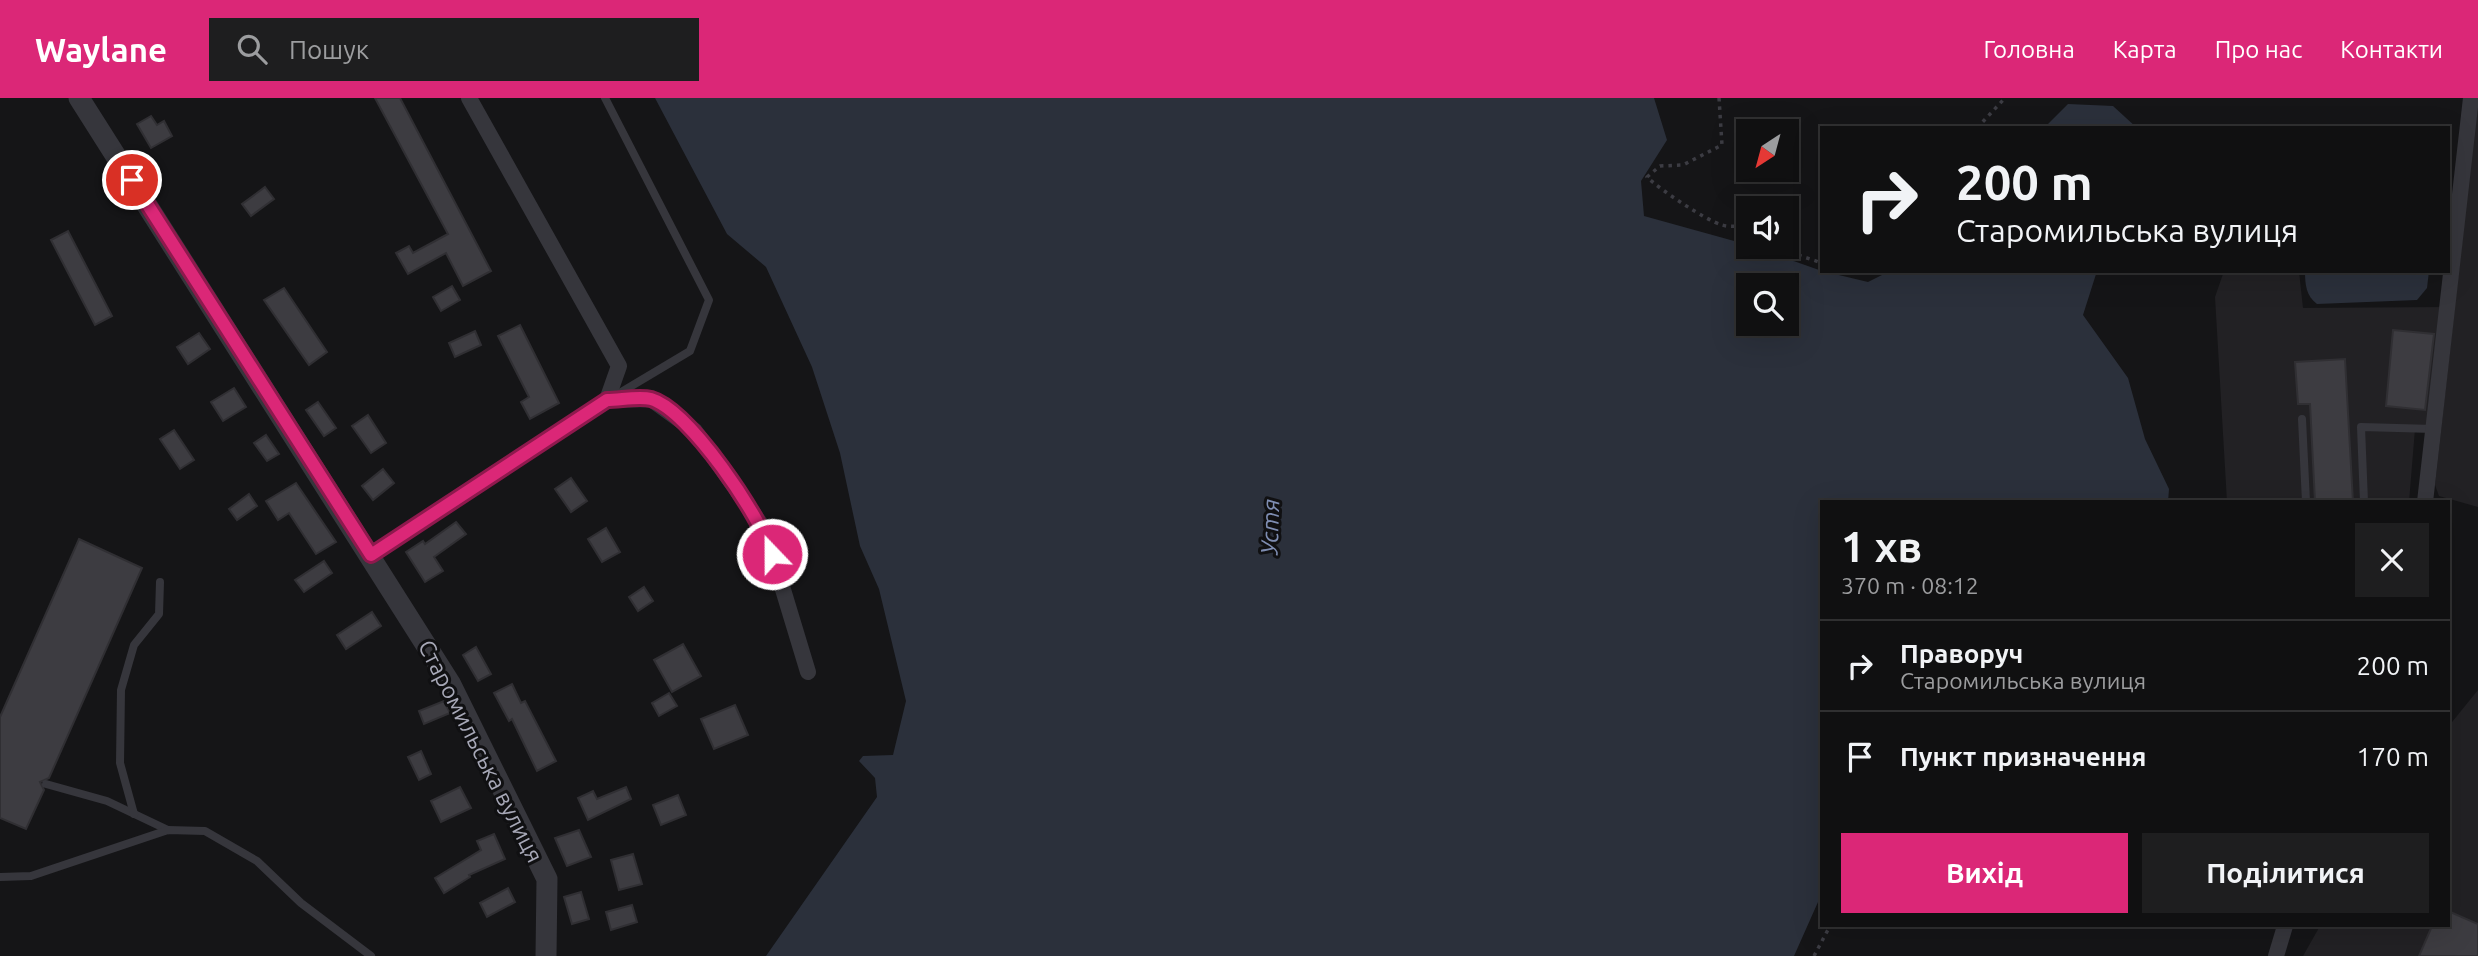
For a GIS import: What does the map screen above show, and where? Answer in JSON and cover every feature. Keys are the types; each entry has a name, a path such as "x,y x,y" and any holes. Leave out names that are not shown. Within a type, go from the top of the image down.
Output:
{"street":[{"name":"Старомильська вулиця","path":"79,98 450,683 547,879 547,956"},
{"path":"470,98 619,366 607,400"},
{"path":"2425,500 2471,98"},
{"path":"371,555 607,400 651,399 695,431 765,530 808,672"},
{"path":"2276,956 2285,927"}],"lane":[{"path":"605,98 709,300 690,351 607,400"},
{"path":"2302,419 2306,500"},
{"path":"2364,500 2361,427 2434,429"},
{"path":"134,814 120,763 121,690 134,645 159,614 160,582"},
{"path":"46,784 107,800 168,830"},
{"path":"0,877 31,876 168,830 205,831 257,861 301,903 370,956"}],"path":[{"path":"1719,98 1722,145 1683,165 1660,166 1647,177 1667,196 1721,225 1736,225"},
{"path":"1979,126 2005,98"},
{"path":"1799,255 1820,262"},
{"path":"1814,956 1828,927"}],"shaded area":[{"path":"2478,98 2478,507 2439,496 2435,485"},
{"path":"2223,273 2299,273 2303,308 2448,307 2434,429 2415,429 2409,500 2227,500 2215,297"},
{"path":"2478,690 2478,956 2303,956 2319,927 2450,927 2450,725"}],"water":[{"name":"Устя","path":"655,98 1654,98 1667,140 1641,181 1644,216 1736,242 1736,259 1788,259 1820,270 1820,273 1868,282 1886,273 2096,273 2083,315 2128,378 2145,439 2169,489 2168,500 1820,500 1820,898 1794,956 766,956 877,797 875,778 859,761 863,756 893,755 906,701 879,589 860,546 840,453 812,367 766,267 727,234"},
{"path":"2068,104 2113,106 2135,126 2046,126"},
{"path":"2305,273 2429,273 2427,288 2417,300 2317,304 2310,297"}],"building":[{"path":"375,98 400,98 491,271 463,286 446,253 408,274 396,253 409,246 413,253 448,234"},
{"path":"151,116 157,125 164,121 172,136 151,148 137,124"},
{"path":"265,187 274,199 251,216 242,204"},
{"path":"68,231 112,316 95,325 51,240"},
{"path":"452,286 460,300 441,311 433,297"},
{"path":"284,288 327,352 309,365 264,300"},
{"path":"520,325 559,403 530,419 521,402 529,397 498,336"},
{"path":"2393,330 2434,334 2425,410 2386,406"},
{"path":"475,331 481,345 455,357 449,343"},
{"path":"199,333 210,349 188,364 177,347"},
{"path":"2345,359 2353,500 2315,500 2310,404 2298,404 2295,362"},
{"path":"234,388 246,407 223,421 211,402"},
{"path":"318,402 336,428 324,436 306,410"},
{"path":"368,415 386,443 371,453 352,426"},
{"path":"174,430 194,460 180,469 160,439"},
{"path":"266,435 279,454 267,461 254,443"},
{"path":"383,469 394,483 373,500 362,486"},
{"path":"571,478 587,501 571,512 555,489"},
{"path":"296,483 336,542 316,554 289,513 278,520 266,501"},
{"path":"249,494 257,506 237,520 229,509"},
{"path":"456,522 466,534 434,557 443,571 425,582 406,552 423,541 425,544"},
{"path":"606,528 620,552 602,562 588,539"},
{"path":"79,539 142,568 49,778 40,782 44,790 26,829 0,818 0,717"},
{"path":"324,561 332,573 304,592 295,580"},
{"path":"644,587 653,601 638,611 629,597"},
{"path":"372,612 381,626 346,649 337,635"},
{"path":"683,644 701,676 672,692 654,660"},
{"path":"476,647 491,674 478,681 463,655"},
{"path":"512,684 521,703 525,701 556,761 537,771 512,719 509,721 494,693"},
{"path":"669,693 677,706 659,716 652,703"},
{"path":"444,701 450,713 424,724 419,711"},
{"path":"735,705 748,735 714,749 701,719"},
{"path":"421,751 431,774 419,780 408,757"},
{"path":"460,787 471,808 441,822 431,801"},
{"path":"626,787 631,799 588,820 578,798 593,791 597,799"},
{"path":"678,795 686,815 661,825 653,805"},
{"path":"579,830 591,857 567,866 555,838"},
{"path":"494,834 505,859 469,875 470,877 444,893 435,878 481,850 477,841"},
{"path":"633,854 642,884 619,890 611,860"},
{"path":"508,888 515,902 487,917 480,903"},
{"path":"581,892 589,919 572,924 564,897"},
{"path":"632,905 637,922 611,930 606,912"},
{"path":"2450,912 2478,924 2478,956 2419,956 2432,927 2450,927"}],"route":[{"path":"132,180 371,555 607,400 651,399 695,431 765,530 772,554"}]}
